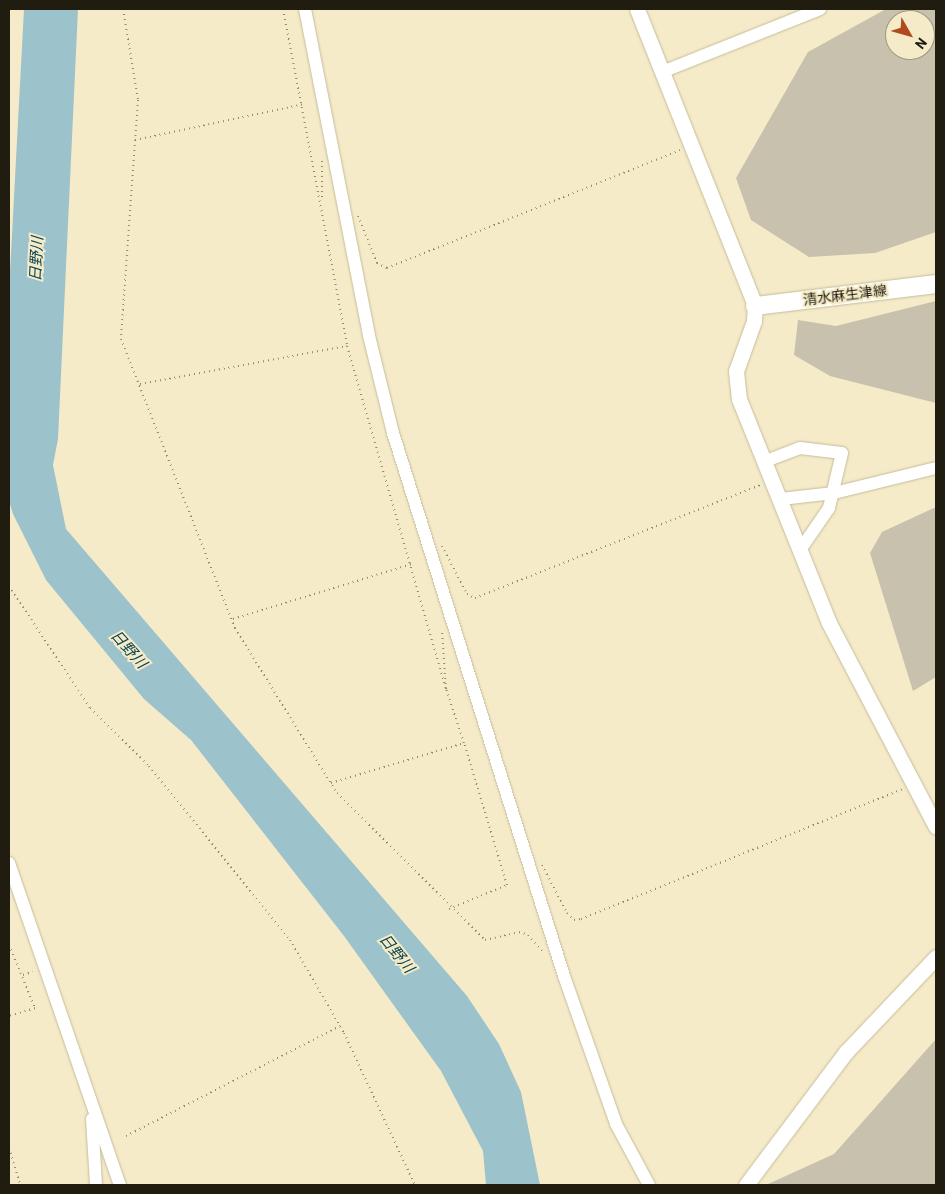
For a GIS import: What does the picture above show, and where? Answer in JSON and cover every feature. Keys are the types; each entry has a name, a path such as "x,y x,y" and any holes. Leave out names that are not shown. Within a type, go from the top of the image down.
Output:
{"main road":[{"name":"清水麻生津線","path":"755,306 936,284"}],"street":[{"path":"305,9 369,336 393,433 564,976 616,1124 649,1185"},
{"path":"637,9 755,306 735,382 829,623 936,827"},
{"path":"662,72 820,9"},
{"path":"766,460 800,448 842,454 834,493 800,550"},
{"path":"781,498 834,493 936,468"},
{"path":"9,863 120,1185"},
{"path":"746,1185 846,1052 936,957"},
{"path":"89,1097 96,1185"}],"path":[{"path":"123,9 137,93 121,332 139,384 232,619 331,783 449,909 485,940 519,932 528,935 546,956"},
{"path":"284,9 304,104 347,346 412,564 446,689 507,885 449,909"},
{"path":"135,140 304,104"},
{"path":"356,211 377,263 388,268 691,145"},
{"path":"139,384 347,346"},
{"path":"440,542 467,594 475,598 774,480"},
{"path":"232,619 412,564"},
{"path":"9,586 90,708 149,766 290,940 340,1026 415,1185"},
{"path":"441,626 446,689"},
{"path":"331,783 464,743"},
{"path":"540,860 567,913 574,920 581,919 914,784"},
{"path":"9,945 35,1008 9,1016"},
{"path":"126,1136 340,1026"},
{"path":"9,1148 20,1185"}],"shaded area":[{"path":"886,9 936,9 936,232 875,253 809,257 751,220 736,178 808,52"},
{"path":"936,301 936,403 830,376 794,355 798,320 836,326"},
{"path":"936,507 936,677 913,691 870,553 882,532"},
{"path":"936,1039 936,1185 766,1185 834,1154"}],"water":[{"name":"日野川","path":"24,9 78,9 58,439 53,465 66,529 467,996 499,1044 521,1092 540,1185 486,1185 483,1151 441,1071 344,936 191,740 144,699 46,580 13,514 9,501 9,291"}]}
